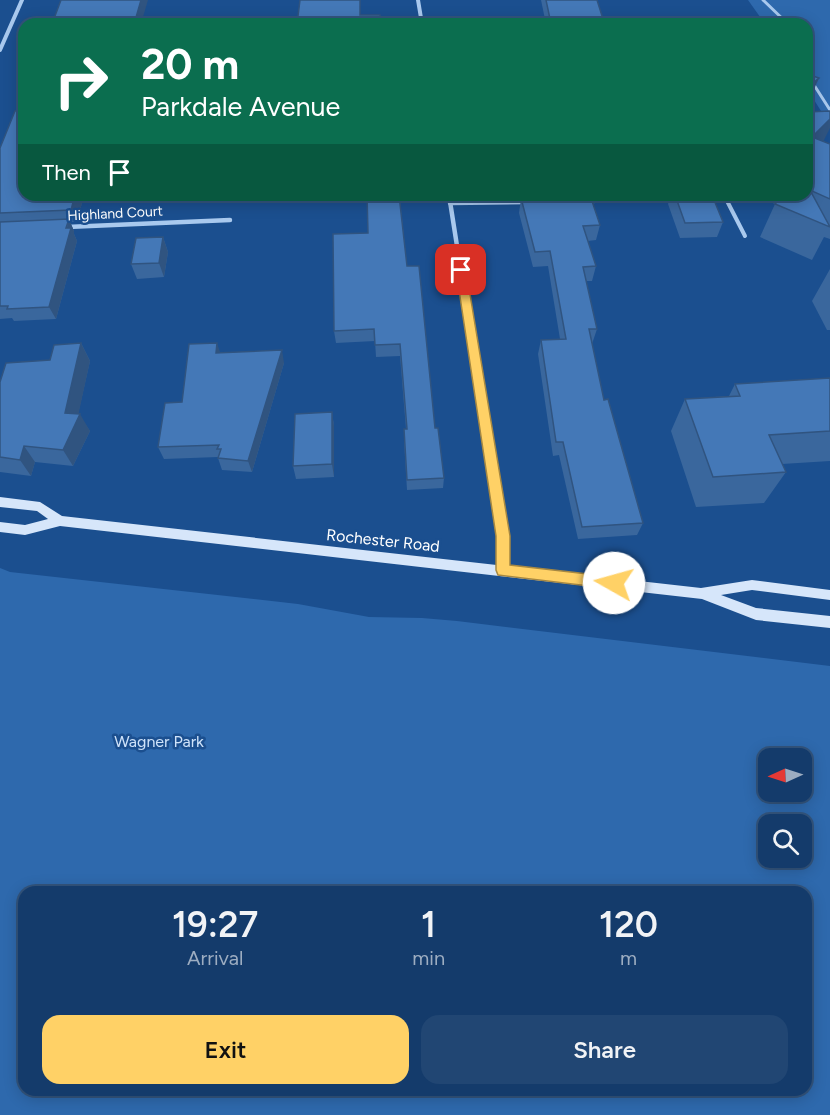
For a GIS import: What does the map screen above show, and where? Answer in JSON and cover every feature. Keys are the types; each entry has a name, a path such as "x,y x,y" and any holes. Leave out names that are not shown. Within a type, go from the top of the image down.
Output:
{"main road":[{"name":"Rochester Road","path":"0,502 40,507 60,521"},
{"name":"Rochester Road","path":"0,527 25,530 60,521 503,570 702,594 756,614 830,622"},
{"name":"Rochester Road","path":"702,594 752,585 830,595"}],"street":[{"path":"0,50 22,0"},
{"path":"418,0 421,18"},
{"path":"503,570 503,536 450,203 530,202"},
{"name":"Highland Court","path":"59,228 230,219"}],"lane":[{"path":"763,0 782,18"},
{"path":"813,83 830,110"},
{"path":"726,201 745,236"}],"green space":[{"path":"748,0 830,0 830,125 813,98 813,18 761,18"},
{"name":"Wagner Park","path":"0,568 10,572 298,604 369,617 457,621 830,666 830,1115 0,1115"}],"building":[{"path":"61,0 141,0 136,18 54,18"},
{"path":"300,0 360,0 360,15 380,15 380,18 298,18"},
{"path":"546,0 597,0 603,18 550,18"},
{"path":"18,110 18,201 73,201 71,210 0,213 0,148 15,111"},
{"path":"830,111 830,119 813,136 813,112"},
{"path":"813,137 830,144 830,199 813,191"},
{"path":"813,196 830,227 775,204 778,201 813,201"},
{"path":"367,201 400,201 407,266 419,266 435,428 438,428 444,478 407,480 404,429 407,429 400,344 375,345 374,329 334,331 333,234 368,233"},
{"path":"522,201 592,201 600,225 583,226 596,266 583,267 597,329 589,329 604,400 608,399 643,523 582,527 563,442 556,442 541,340 566,339 550,251 535,252"},
{"path":"677,201 714,201 723,222 685,223"},
{"path":"69,219 66,228 71,228 49,307 7,309 8,306 0,306 0,222"},
{"path":"163,237 159,263 131,264 136,238"},
{"path":"81,343 65,413 80,414 63,450 24,446 20,460 0,457 0,382 6,363 50,360 54,345"},
{"path":"217,343 216,353 282,350 248,461 218,458 221,449 217,449 219,445 158,447 165,403 182,402 189,344"},
{"path":"830,378 830,431 769,435 786,472 713,477 685,399 740,396 735,384"},
{"path":"332,412 332,464 293,466 295,414"}],"route":[{"path":"461,270 503,536 503,570 614,583"}]}
